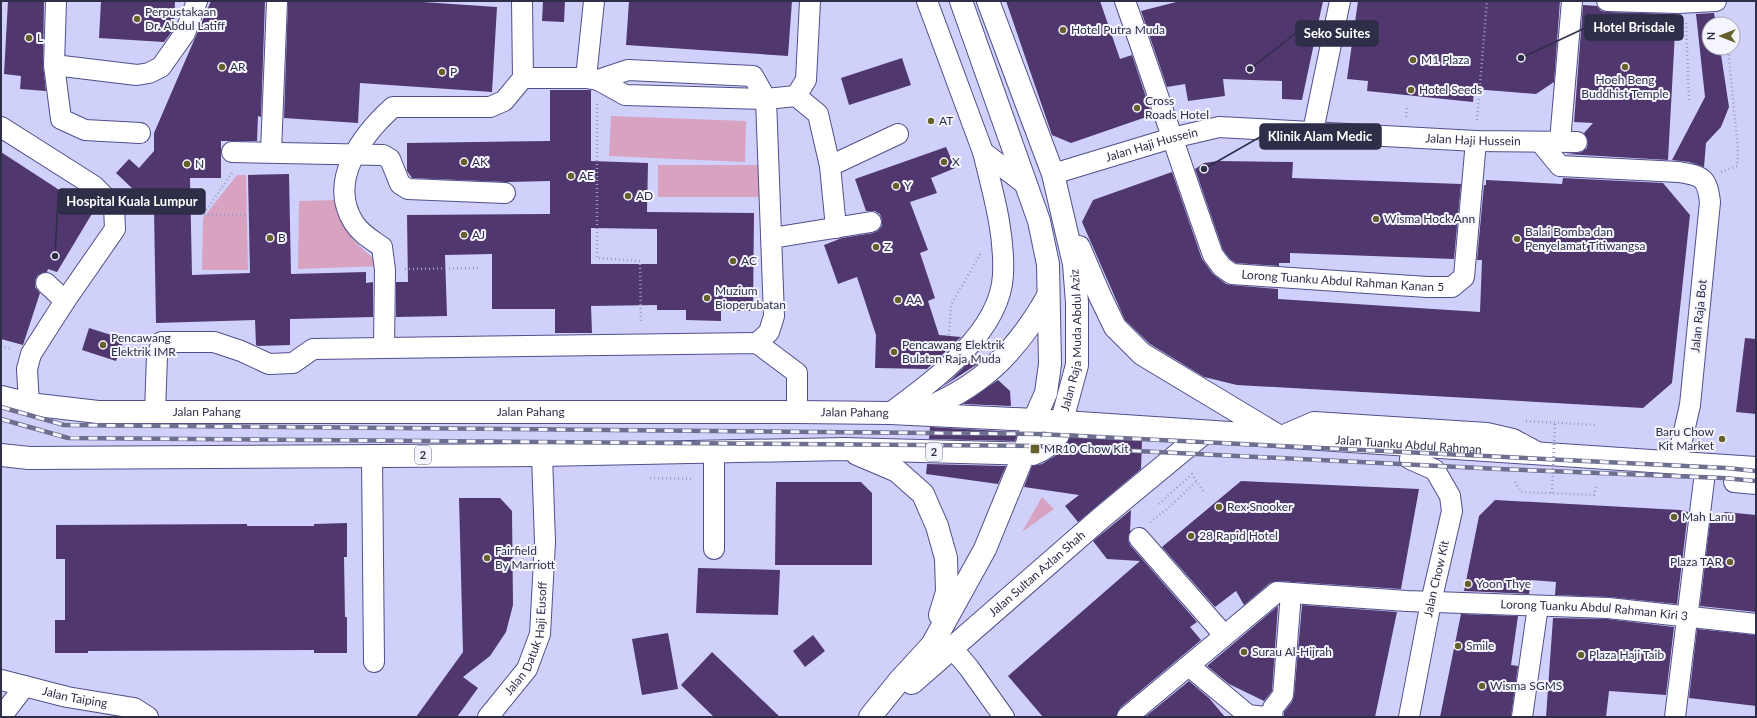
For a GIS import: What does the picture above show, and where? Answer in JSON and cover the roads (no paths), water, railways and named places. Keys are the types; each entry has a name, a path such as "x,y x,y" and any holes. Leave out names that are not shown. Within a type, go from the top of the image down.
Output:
{"main road":[{"name":"Jalan Raja Muda Abdul Aziz","path":"961,1 1039,221 1048,264 1050,364 1046,393 1034,420"},
{"name":"Jalan Raja Muda Abdul Aziz","path":"988,1 1053,174 1074,264 1077,303 1077,365 1058,435 1052,443 1042,451 1033,454 1024,454"},
{"path":"1053,174 1082,256 1115,327 1142,354 1280,437"},
{"path":"900,414 933,406 955,395 995,367 1012,350 1032,324 1048,296"},
{"name":"Jalan Pahang","path":"1,397 29,404 98,412 797,412 900,414 1062,422"},
{"name":"Jalan Sultan Azlan Shah","path":"871,717 899,681 932,645 985,548 1024,454 1034,420"},
{"name":"Jalan Tuanku Abdul Rahman","path":"1062,422 1619,458 1746,468"},
{"name":"Jalan Sultan Azlan Shah","path":"871,717 953,649 1101,518 1205,432"},
{"path":"1234,434 1277,450 1410,459 1502,451"},
{"path":"844,449 897,470 923,494 937,526 946,558 947,592 932,645"},
{"name":"2","path":"1,455 29,458 542,455 844,449 1024,454"}],"street":[{"path":"56,1 54,65 61,119 85,130 140,133"},
{"path":"54,65 136,75 149,73 160,68 185,32 197,1"},
{"path":"271,152 277,1"},
{"path":"384,347 385,270 382,247 364,235 355,224 347,209 344,183 353,155 376,122 393,107 490,107 504,101 523,78 522,1"},
{"path":"592,79 594,1"},
{"path":"796,96 806,80 810,1"},
{"path":"900,414 928,384 969,346 986,323 997,302 1003,276 999,214 983,152 927,1"},
{"name":"Lorong Tuanku Abdul Rahman Kanan 5","path":"1125,1 1163,106 1172,138 1213,255 1222,267 1232,274 1427,287 1452,287 1464,277 1476,141"},
{"path":"1313,131 1340,1"},
{"name":"Jalan Haji Hussein","path":"1053,174 1172,138 1219,127 1476,141 1568,141 1572,1"},
{"path":"1607,1 1686,3 1716,1"},
{"path":"523,78 592,79 625,95 766,99 796,96 818,114 830,166 836,228"},
{"path":"757,343 769,332 774,316 766,99"},
{"path":"1,127 94,186 114,206 115,229 65,301 31,354 27,369 29,404"},
{"path":"830,166 898,134"},
{"name":"Jalan Raja Bot","path":"1540,142 1560,166 1679,172 1696,175 1704,180 1708,187 1710,202 1690,405 1691,463 1688,615 1675,717"},
{"path":"235,152 383,155 390,159 395,176 400,184 408,189 505,193"},
{"path":"983,152 1025,184"},
{"path":"772,238 871,222"},
{"path":"46,283 65,301"},
{"path":"155,412 157,356 162,342 214,342 241,351 269,364 293,363 313,349 757,343 797,373 797,412"},
{"path":"1280,437 1314,422 1487,433 1513,439 1540,453"},
{"path":"714,452 714,548"},
{"name":"Jalan Datuk Haji Eusoff","path":"488,717 527,669 540,634 545,542 542,455"},
{"path":"372,456 374,662"},
{"name":"Jalan Chow Kit","path":"1409,717 1431,602 1452,511 1450,496 1435,470 1410,459"},
{"path":"1746,468 1734,482 1756,484"},
{"path":"1144,530 1224,635"},
{"name":"Lorong Tuanku Abdul Rahman Kiri 3","path":"1127,717 1277,592 1431,602 1608,608 1688,615 1756,624"},
{"path":"1272,717 1273,708 1283,696 1291,593"},
{"path":"1522,717 1538,606"},
{"path":"953,649 969,668 1004,717"},
{"path":"1189,666 1248,715 1265,717"},
{"name":"Jalan Taiping","path":"1,680 67,697 134,708 148,717"},
{"path":"1,717 25,686"}],"railway":[{"path":"1,407 64,425 1038,434 1726,468 1756,471"},
{"path":"1,419 68,438 1037,446 1499,469 1723,478 1756,481"}],"place":[{"name":"Perpustakaan Dr. Abdul Latiff","path":"137,19"},
{"name":"Hotel Putra Muda","path":"1063,30"},
{"name":"L","path":"29,38"},
{"name":"Hotel Brisdale","path":"1521,58"},
{"name":"M1 Plaza","path":"1413,60"},
{"name":"AR","path":"222,67"},
{"name":"Hoeh Beng Buddhist Temple","path":"1625,67"},
{"name":"Seko Suites","path":"1250,69"},
{"name":"P","path":"442,72"},
{"name":"Hotel Seeds","path":"1411,90"},
{"name":"Cross Roads Hotel","path":"1137,108"},
{"name":"AT","path":"931,121"},
{"name":"AK","path":"464,162"},
{"name":"X","path":"944,162"},
{"name":"N","path":"187,164"},
{"name":"Klinik Alam Medic","path":"1204,169"},
{"name":"AE","path":"571,176"},
{"name":"Y","path":"896,186"},
{"name":"AD","path":"628,196"},
{"name":"Wisma Hock Ann","path":"1376,219"},
{"name":"AJ","path":"464,235"},
{"name":"B","path":"270,238"},
{"name":"Balai Bomba dan Penyelamat Titiwangsa","path":"1517,239"},
{"name":"Z","path":"876,247"},
{"name":"Hospital Kuala Lumpur","path":"55,256"},
{"name":"AC","path":"733,261"},
{"name":"Muzium Bioperubatan","path":"707,298"},
{"name":"AA","path":"898,300"},
{"name":"Pencawang Elektrik IMR","path":"103,345"},
{"name":"Pencawang Elektrik Bulatan Raja Muda","path":"894,352"},
{"name":"Baru Chow Kit Market","path":"1722,439"},
{"name":"MR10 Chow Kit","path":"1035,449"},
{"name":"Rex Snooker","path":"1219,507"},
{"name":"Mah Lanu","path":"1674,517"},
{"name":"28 Rapid Hotel","path":"1191,536"},
{"name":"Fairfield By Marriott","path":"487,558"},
{"name":"Plaza TAR","path":"1730,562"},
{"name":"Yoon Thye","path":"1468,584"},
{"name":"Smile","path":"1458,646"},
{"name":"Surau Al-Hijrah","path":"1244,652"},
{"name":"Plaza Haji Taib","path":"1581,655"},
{"name":"Wisma SGMS","path":"1482,686"}]}
